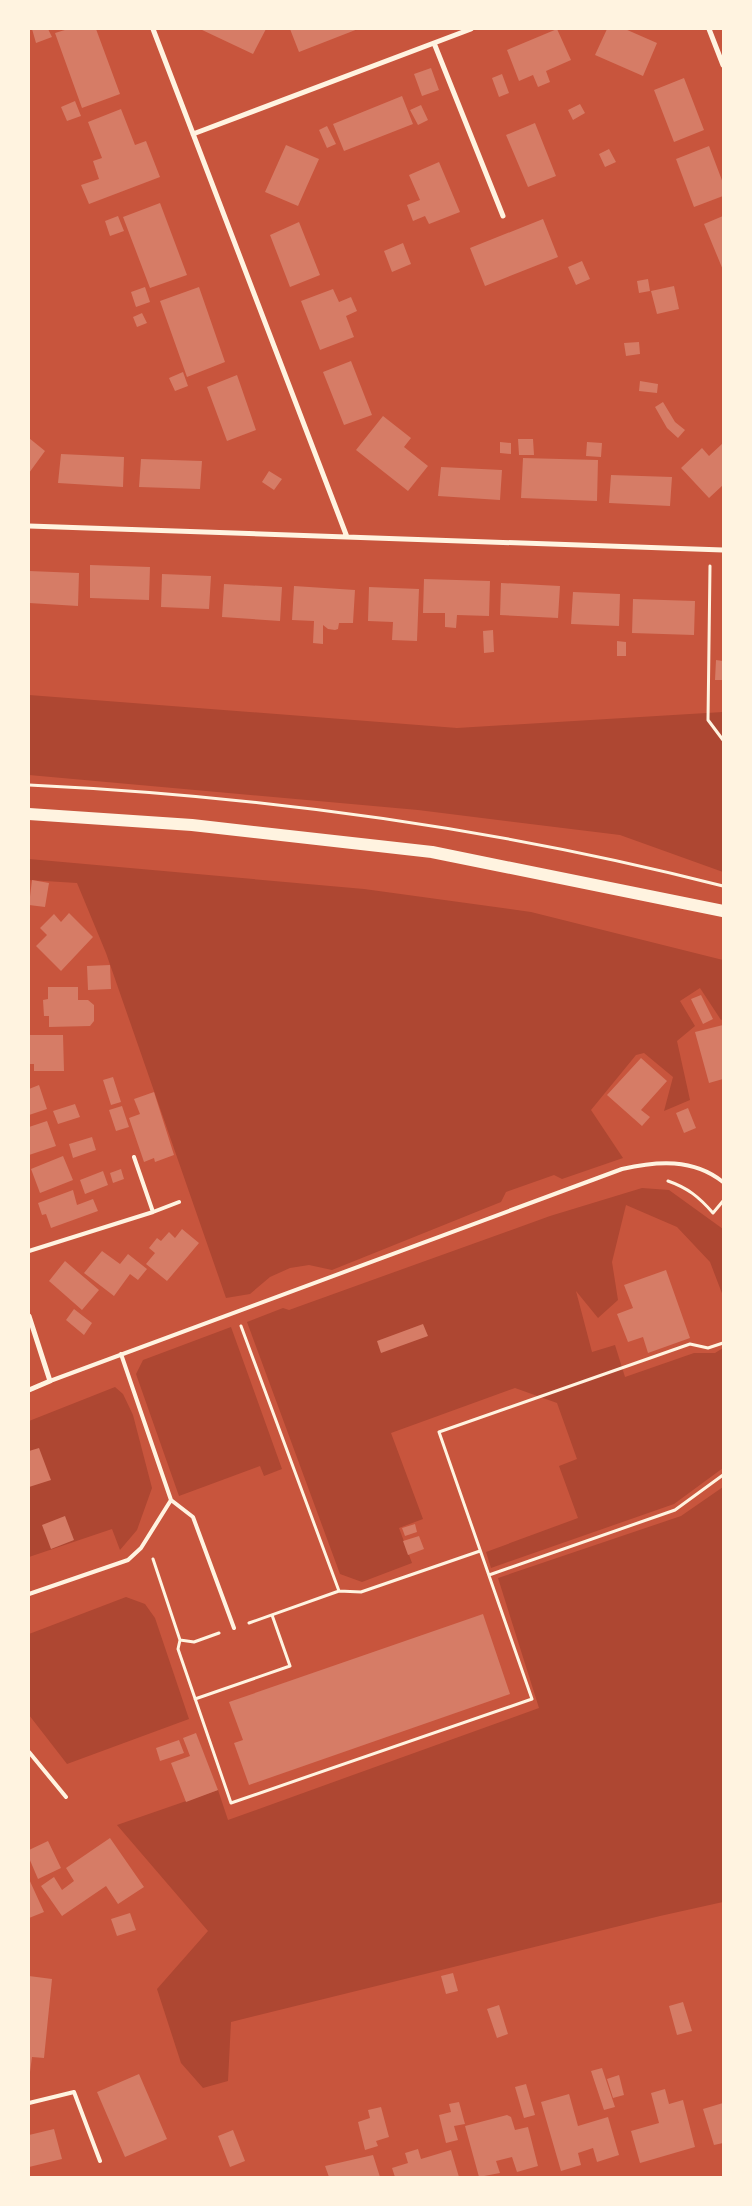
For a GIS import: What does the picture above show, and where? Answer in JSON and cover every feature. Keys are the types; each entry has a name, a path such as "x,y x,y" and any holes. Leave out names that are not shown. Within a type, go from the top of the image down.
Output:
{"main road":[{"path":"29,814 192,824 432,852 723,911"}],"street":[{"path":"153,29 347,537"},
{"path":"193,134 471,29"},
{"path":"709,29 723,65"},
{"path":"434,43 502,216"},
{"path":"29,526 723,550"},
{"path":"29,1316 50,1381 29,1390"}],"lane":[{"path":"134,1157 153,1212"},
{"path":"50,1381 622,1169 650,1163 681,1163 712,1173 723,1182"},
{"path":"29,1251 180,1202"},
{"path":"121,1354 171,1500 193,1517 234,1628"},
{"path":"29,1594 128,1560 141,1548 171,1500"},
{"path":"29,1752 66,1797"},
{"path":"29,2103 74,2092 100,2160"}],"path":[{"path":"710,549 708,720 723,740"},
{"path":"235,1311 339,1591"},
{"path":"152,1559 180,1640 178,1649 231,1803 532,1699 439,1432 690,1344 708,1348 723,1343"},
{"path":"489,1575 675,1510 723,1475"},
{"path":"180,1640 194,1642 339,1591 361,1592 480,1551"},
{"path":"195,1699 290,1666 272,1615"}],"shaded area":[{"path":"29,695 457,728 723,712 723,872 620,835 418,810 29,775"},
{"path":"29,859 364,889 531,912 723,960 723,1019 721,1020 700,988 680,1001 695,1026 677,1041 690,1100 664,1111 673,1077 644,1053 636,1055 591,1110 623,1158 562,1179 554,1175 506,1192 501,1202 332,1270 309,1265 290,1268 270,1277 250,1294 226,1298 106,953 77,883 29,880"},
{"path":"642,1188 669,1190 723,1229 723,1296 710,1262 677,1227 626,1205 612,1262 618,1300 598,1318 576,1291 592,1352 615,1345 625,1377 694,1353 715,1353 723,1348 723,1468 674,1504 491,1568 486,1552 578,1518 559,1466 577,1459 557,1403 515,1388 391,1433 423,1519 399,1528 412,1563 362,1582 340,1574 247,1322 283,1308 289,1310 550,1216"},
{"path":"231,1327 282,1469 264,1476 260,1466 179,1496 136,1374 143,1360"},
{"path":"115,1387 123,1394 133,1415 152,1488 137,1530 120,1550 112,1529 29,1557 29,1421"},
{"path":"723,1487 723,1902 231,2022 228,2081 203,2088 181,2063 157,1989 208,1931 117,1825 218,1790 228,1820 539,1708 498,1578 681,1516"},
{"path":"126,1597 145,1604 155,1618 189,1719 67,1764 29,1715 29,1634"}],"building":[{"path":"32,29 48,29 52,37 36,43"},
{"path":"68,29 96,29 120,94 82,108 55,33"},
{"path":"200,29 266,29 253,54"},
{"path":"290,29 358,29 299,52"},
{"path":"557,29 571,60 546,71 550,82 538,87 533,75 519,81 507,50"},
{"path":"607,29 625,29 657,43 643,76 595,55"},
{"path":"431,68 439,90 422,96 414,74"},
{"path":"502,74 509,93 499,97 492,78"},
{"path":"684,78 704,130 674,142 654,90"},
{"path":"402,96 413,124 344,151 333,124"},
{"path":"75,101 81,116 67,121 61,107"},
{"path":"580,104 585,113 573,120 568,110"},
{"path":"421,105 428,120 418,125 410,110"},
{"path":"121,109 135,145 146,141 160,177 89,204 81,185 99,179 93,161 102,158 88,122"},
{"path":"535,123 556,176 528,187 506,135"},
{"path":"327,126 336,144 327,148 319,130"},
{"path":"286,145 319,159 298,206 265,192"},
{"path":"709,146 723,183 723,196 694,207 676,159"},
{"path":"609,149 616,162 605,167 599,154"},
{"path":"439,162 460,212 429,224 425,216 413,221 407,205 420,200 409,175"},
{"path":"160,203 187,275 150,288 123,217"},
{"path":"118,216 124,231 110,236 105,221"},
{"path":"723,216 723,270 704,224"},
{"path":"543,219 558,257 485,286 470,248"},
{"path":"299,222 320,275 290,287 270,235"},
{"path":"403,243 411,264 392,272 384,251"},
{"path":"582,261 590,279 576,285 568,267"},
{"path":"648,279 650,291 639,293 637,281"},
{"path":"674,286 679,309 657,314 651,291"},
{"path":"145,287 150,302 136,307 131,292"},
{"path":"199,287 225,362 187,377 160,301"},
{"path":"333,289 339,302 351,297 357,311 346,316 354,337 320,350 301,301"},
{"path":"142,313 147,323 137,327 133,317"},
{"path":"639,342 640,354 626,356 624,343"},
{"path":"351,361 372,415 344,425 323,372"},
{"path":"183,372 188,386 175,391 169,378"},
{"path":"237,375 256,430 227,441 207,387"},
{"path":"640,381 658,384 657,393 639,391"},
{"path":"663,402 675,422 685,430 678,438 667,428 655,407"},
{"path":"383,416 411,438 404,447 428,466 408,491 356,450"},
{"path":"29,438 45,451 29,473"},
{"path":"518,439 533,439 534,455 519,455"},
{"path":"500,442 511,443 511,454 500,453"},
{"path":"587,442 602,443 601,457 586,456"},
{"path":"723,443 723,485 709,498 681,468 702,448 709,456"},
{"path":"61,454 124,457 123,487 58,483"},
{"path":"523,458 598,460 597,501 521,498"},
{"path":"141,459 202,461 200,489 139,487"},
{"path":"441,467 502,470 500,500 438,496"},
{"path":"269,471 282,479 274,490 262,482"},
{"path":"611,475 672,477 670,506 609,503"},
{"path":"90,565 150,567 149,600 90,598"},
{"path":"29,571 79,573 78,606 29,603"},
{"path":"162,574 211,576 209,609 161,607"},
{"path":"424,579 490,581 489,616 457,615 456,628 445,627 445,613 423,613"},
{"path":"501,583 560,586 558,618 500,615"},
{"path":"224,584 282,587 280,621 222,617"},
{"path":"294,586 355,590 353,623 339,623 338,629 335,630 328,629 323,625 323,644 313,643 314,621 292,620"},
{"path":"369,587 419,589 417,641 392,640 393,622 368,621"},
{"path":"573,592 620,594 619,626 571,624"},
{"path":"633,599 695,601 694,635 632,633"},
{"path":"493,630 494,652 484,653 483,631"},
{"path":"617,641 626,642 626,656 617,656"},
{"path":"716,660 723,661 723,680 715,680"},
{"path":"32,880 49,883 45,907 29,905"},
{"path":"69,913 93,937 61,971 36,946 47,935 40,928 54,914 61,922"},
{"path":"110,965 111,989 88,990 87,966"},
{"path":"48,987 78,987 78,1000 88,1000 94,1005 94,1021 90,1026 49,1027 49,1016 44,1016 43,1000 48,999"},
{"path":"701,995 713,1019 703,1024 691,999"},
{"path":"723,1025 723,1079 709,1083 695,1032"},
{"path":"29,1035 63,1035 64,1071 34,1071 34,1064 29,1064"},
{"path":"641,1058 667,1081 641,1110 650,1117 642,1126 607,1095"},
{"path":"113,1077 121,1102 111,1105 103,1080"},
{"path":"39,1085 47,1109 29,1115 29,1089"},
{"path":"154,1092 174,1155 155,1162 154,1158 144,1162 129,1118 140,1114 134,1099"},
{"path":"75,1104 80,1117 58,1124 53,1111"},
{"path":"122,1106 129,1127 116,1131 109,1110"},
{"path":"688,1108 696,1128 684,1133 676,1113"},
{"path":"47,1121 56,1146 29,1155 29,1127"},
{"path":"92,1137 96,1150 73,1158 69,1144"},
{"path":"63,1156 73,1180 40,1193 31,1169"},
{"path":"121,1169 124,1179 113,1183 110,1173"},
{"path":"103,1171 108,1185 85,1194 80,1180"},
{"path":"73,1190 77,1205 93,1199 98,1211 51,1228 46,1214 42,1215 38,1203"},
{"path":"182,1229 199,1243 167,1281 146,1264 155,1253 149,1248 157,1238 161,1241 169,1232 175,1238"},
{"path":"102,1251 120,1264 128,1254 147,1269 138,1280 130,1274 114,1296 84,1273"},
{"path":"65,1261 99,1290 82,1310 49,1281"},
{"path":"666,1270 690,1338 648,1353 643,1337 628,1342 617,1314 633,1308 624,1285"},
{"path":"74,1309 92,1323 84,1335 66,1320"},
{"path":"423,1324 428,1336 381,1353 377,1341"},
{"path":"39,1448 51,1480 29,1487 29,1451"},
{"path":"65,1516 74,1540 51,1549 42,1525"},
{"path":"415,1524 417,1532 405,1536 402,1528"},
{"path":"419,1536 424,1549 408,1555 403,1541"},
{"path":"483,1614 510,1694 249,1785 234,1743 243,1740 229,1702"},
{"path":"196,1733 218,1790 186,1802 171,1763 190,1756 183,1738"},
{"path":"179,1740 184,1753 160,1761 156,1748"},
{"path":"110,1838 144,1887 118,1904 106,1886 62,1916 41,1886 54,1877 62,1890 74,1881 66,1868"},
{"path":"48,1841 61,1868 38,1879 29,1858 29,1850"},
{"path":"29,1879 44,1912 29,1918"},
{"path":"130,1913 136,1930 117,1936 111,1919"},
{"path":"453,1973 458,1991 446,1994 441,1976"},
{"path":"29,1976 52,1979 44,2058 32,2057 30,2072"},
{"path":"683,2002 692,2031 677,2035 669,2006"},
{"path":"499,2005 508,2034 497,2038 487,2009"},
{"path":"602,2068 615,2107 604,2110 591,2071"},
{"path":"139,2074 167,2139 125,2157 97,2092"},
{"path":"619,2075 624,2095 613,2098 607,2079"},
{"path":"526,2084 535,2115 524,2118 515,2087"},
{"path":"665,2089 669,2104 683,2100 695,2147 640,2163 631,2131 659,2123 651,2093"},
{"path":"569,2094 578,2126 608,2117 619,2155 597,2162 593,2148 578,2153 581,2165 561,2171 541,2102"},
{"path":"459,2102 465,2124 454,2126 458,2140 446,2143 439,2115 451,2112 449,2104"},
{"path":"723,2103 723,2143 714,2145 703,2109"},
{"path":"381,2107 389,2137 376,2141 378,2146 365,2150 358,2122 370,2118 368,2110"},
{"path":"507,2115 511,2117 515,2130 528,2127 538,2166 517,2172 512,2157 496,2161 500,2173 479,2177 465,2126"},
{"path":"54,2129 62,2159 29,2167 29,2135"},
{"path":"233,2130 245,2161 230,2167 218,2136"},
{"path":"418,2149 421,2159 451,2150 459,2177 395,2177 392,2168 408,2163 405,2153"},
{"path":"373,2155 380,2177 329,2177 325,2166"}]}
